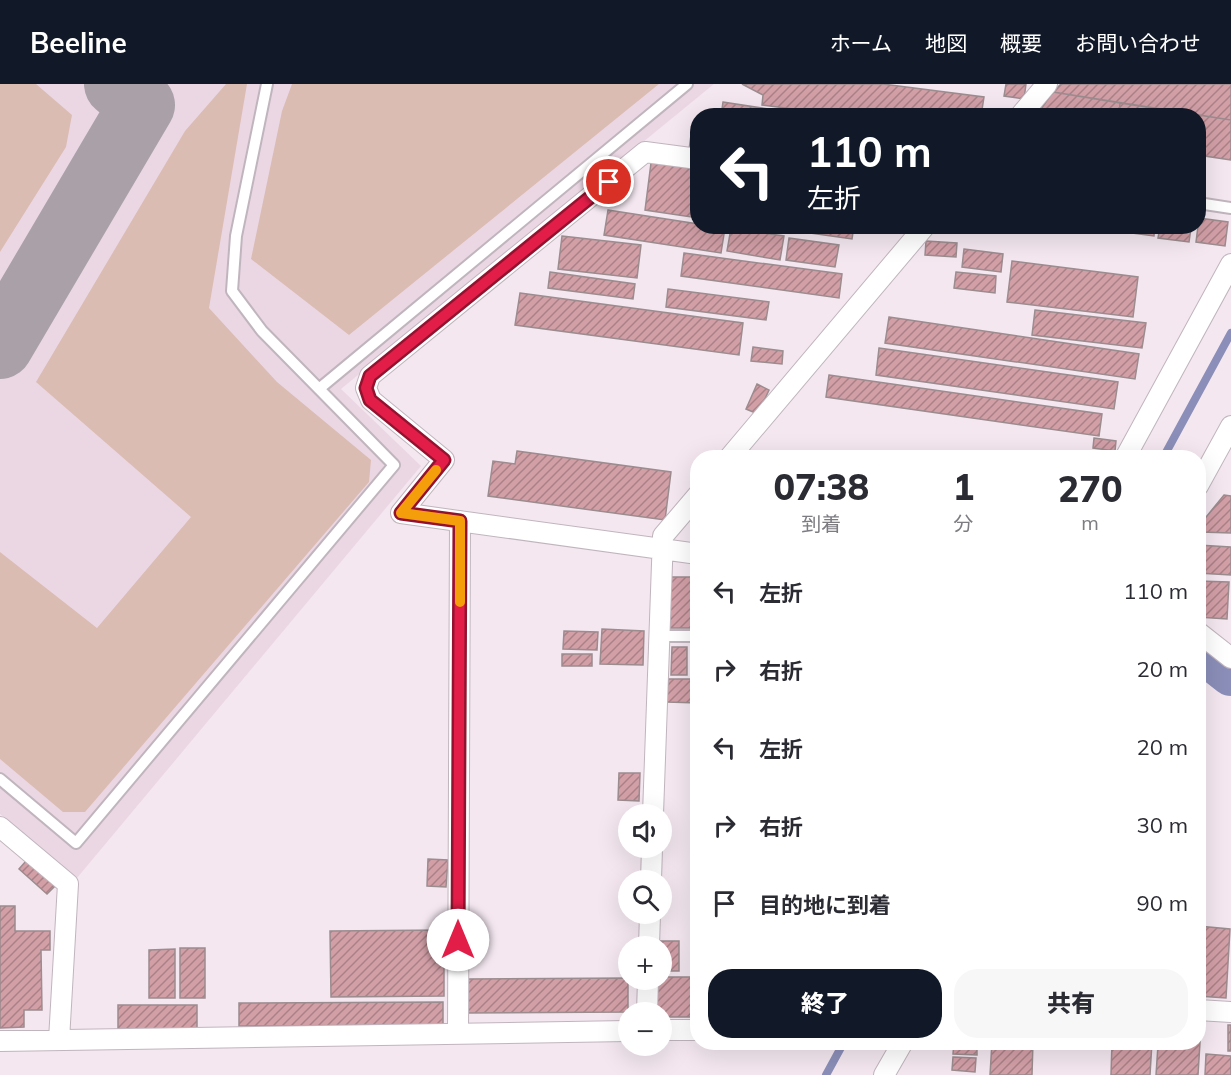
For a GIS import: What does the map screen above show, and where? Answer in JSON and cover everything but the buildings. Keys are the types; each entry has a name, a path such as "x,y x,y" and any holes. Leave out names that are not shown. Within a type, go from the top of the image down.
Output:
{"street":[{"path":"1027,108 1047,84"},
{"path":"690,158 645,152 370,376 366,388 370,400 444,460 401,513 690,553"},
{"path":"736,450 918,234"},
{"path":"1129,450 1231,264"},
{"path":"1206,471 1231,426"},
{"path":"653,804 663,536 690,504"},
{"path":"458,1034 460,521"},
{"path":"1206,638 1231,658"},
{"path":"0,827 68,884 59,1040"},
{"path":"1206,1010 1231,1012"},
{"path":"672,1030 690,1030"},
{"path":"0,1041 618,1031"},
{"path":"884,1075 898,1050"}],"lane":[{"path":"0,779 76,843 394,465 262,331 232,291 236,236 267,84"},
{"path":"320,388 687,84"},
{"path":"1206,204 1231,208"},
{"path":"659,636 690,636"}],"shaded area":[{"path":"0,84 714,84 341,389 421,466 77,878 0,814"},
{"path":"0,84 36,84 72,115 66,147 0,252"},
{"path":"226,84 247,84 209,308 277,382 371,460 369,482 85,812 63,812 0,759 0,552 97,628 191,517 36,382 185,131"},
{"path":"292,84 659,84 349,335 251,259 282,111"}],"waterway":[{"path":"1167,450 1231,333"},
{"path":"1206,654 1231,674"},
{"path":"826,1075 840,1050"}],"taxiway":[{"path":"0,346 142,105 117,84"}],"slow traffic":[{"path":"436,470 401,513 460,521 460,602"}],"route":[{"path":"458,940 460,521 401,513 444,460 370,400 366,388 370,376 609,182"}]}
